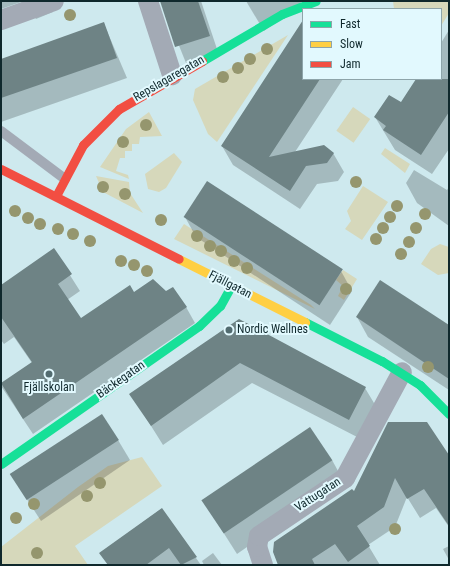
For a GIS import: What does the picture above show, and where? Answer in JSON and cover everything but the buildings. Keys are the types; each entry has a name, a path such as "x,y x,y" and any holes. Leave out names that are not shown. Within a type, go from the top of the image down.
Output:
{"street":[{"path":"1,20 54,1"},
{"path":"148,1 172,75"},
{"name":"Repslagaregatan","path":"56,196 65,178 93,132 119,109 172,75 282,14 313,1"},
{"name":"Fjällgatan","path":"1,169 402,372 449,414"},
{"name":"Bäckegatan","path":"1,464 199,326 220,306 231,286"},
{"name":"Vattugatan","path":"263,565 257,547 258,536 345,478 402,372"}],"lane":[{"path":"1,131 65,178"}],"green space":[{"path":"393,1 449,1 449,13 442,24 442,8 394,8"},
{"path":"288,35 217,142 208,134 193,100 195,89"},
{"path":"353,107 370,119 354,143 336,131"},
{"path":"149,112 162,136 140,137 139,144 132,144 132,151 125,151 125,158 120,158 116,171 128,175 129,179 100,167 126,129"},
{"path":"385,148 410,164 405,173 381,154"},
{"path":"174,153 182,162 166,188 159,192 148,189 145,174"},
{"path":"96,176 129,182 130,193 143,213 103,192"},
{"path":"363,186 388,202 362,240 345,229 351,221 347,211"},
{"path":"184,224 311,305 315,309 174,239"},
{"path":"440,244 449,247 449,273 438,275 421,264 431,249"},
{"path":"343,270 357,279 344,300 338,296 343,286 336,280"},
{"path":"142,457 162,486 75,546 88,565 1,565 1,547 78,487 108,466"}],"traffic: fast":[{"path":"202,61 282,14 316,1"},
{"path":"1,464 199,326 220,306 231,286"},
{"path":"305,322 382,361 420,385 449,414"}],"traffic: slow":[{"path":"179,259 305,322"}],"traffic: jam":[{"path":"56,196 83,145 119,109 202,61"},
{"path":"1,169 179,259"}],"place":[{"name":"Nordic Wellnes","path":"229,330"},
{"name":"Fjällskolan","path":"49,374"}]}
